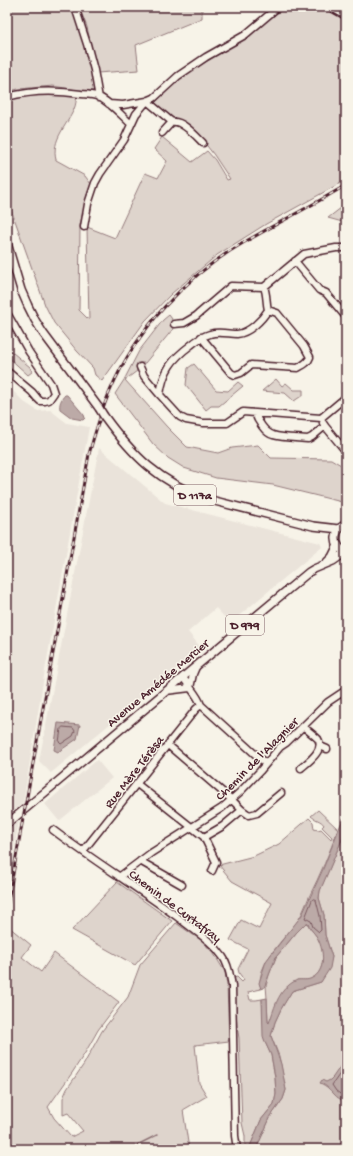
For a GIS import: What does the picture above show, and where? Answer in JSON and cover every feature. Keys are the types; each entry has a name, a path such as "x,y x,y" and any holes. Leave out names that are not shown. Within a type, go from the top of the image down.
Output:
{"main road":[{"name":"D 117a","path":"7,243 21,290 35,320 125,444 141,461 173,484 207,499 313,526 339,529"},
{"path":"346,524 339,529 336,538 338,546 346,552"},
{"name":"D 117a","path":"313,526 331,534 336,538"},
{"name":"Avenue Amédée Mercier","path":"326,563 332,557 338,546"},
{"name":"Avenue Amédée Mercier","path":"7,824 309,572 333,561 346,552"}],"street":[{"path":"75,7 91,57 99,98"},
{"path":"84,227 88,204 95,183 124,140 130,124 136,114 147,102 154,98 178,76 206,57 244,35 278,7"},
{"path":"330,7 346,16"},
{"path":"7,98 26,93 56,91 96,96 109,104 130,124"},
{"path":"109,104 123,105 147,102 172,122 176,121 181,123 203,143"},
{"path":"162,133 172,122"},
{"path":"174,324 184,323 196,316 231,286 264,287 304,254 336,248 346,248"},
{"path":"295,262 319,290 326,293 346,317"},
{"path":"264,287 268,310"},
{"path":"201,337 235,375 241,373 251,365 298,368 304,365 310,357 304,346 276,313 268,310"},
{"path":"160,395 162,382 169,367 181,352 201,337 211,333 239,334 246,332 263,318 268,310"},
{"path":"7,313 29,352 51,384 54,393 52,397 49,400 40,401 32,392 7,371"},
{"path":"140,367 144,376 160,395 180,417 186,420 226,423 243,412 321,418 346,398"},
{"path":"255,413 257,420 271,435 308,439 325,426"},
{"path":"321,418 325,426 343,448 346,448"},
{"path":"190,688 192,674 196,665"},
{"path":"182,677 199,698 201,705 266,764"},
{"path":"166,691 190,688"},
{"name":"Chemin de l'Alagnier","path":"119,877 140,861 193,828 232,800 280,747 328,702 346,690"},
{"name":"Rue Mère Térèsa","path":"82,851 196,709 201,705"},
{"path":"301,768 318,751 320,746 318,740 303,726"},
{"path":"168,744 249,815 257,813 281,793"},
{"path":"320,746 327,749"},
{"path":"137,784 204,837 216,862 212,871"},
{"path":"204,837 223,826 242,810"},
{"name":"Chemin de Curtafray","path":"53,830 174,914 205,938 217,949 224,959 229,970 232,986 235,1136 237,1149"},
{"path":"140,861 182,885"}],"shaded area":[{"path":"7,7 72,7 92,69 96,91 77,90 53,86 18,89 7,92"},
{"path":"79,7 202,7 202,18 136,45 139,70 97,73 87,27"},
{"path":"284,7 325,7 346,20 346,180 266,224 217,255 171,294 145,321 102,381 95,375 93,368 54,323 45,305 7,198 7,100 33,95 77,96 74,109 60,133 55,152 56,160 85,176 91,184 80,225 79,310 89,320 87,227 115,238 145,173 158,178 167,161 154,149 162,137 192,162 207,151 215,160 227,180 230,179 204,142 170,119 154,104 180,78 246,37"},
{"path":"346,204 346,223 328,218"},
{"path":"169,315 172,319 170,324 173,329 145,363 137,363 137,371 125,380 167,427 187,447 218,453 232,448 258,445 271,458 331,459 346,468 346,503 273,485 216,478 184,468 168,458 153,444 115,394 139,351 163,320"},
{"path":"7,348 30,367 32,372 28,375 7,356"},
{"path":"194,364 216,390 228,391 238,382 243,386 219,406 211,406 206,410 186,385 188,368"},
{"path":"276,379 282,386 286,383 294,390 303,390 303,395 294,401 285,393 262,391"},
{"path":"7,385 24,402 38,411 50,410 67,423 89,427 44,676 23,803 7,816"},
{"path":"99,448 165,503 320,543 322,547 230,623 216,608 188,632 201,648 51,773 39,761"},
{"path":"97,760 112,778 59,821 45,804"},
{"path":"318,810 338,829 332,846 299,919 272,952 262,971 260,980 261,989 248,992 250,1000 262,999 265,1042 271,1055 276,1094 274,1104 261,1120 249,1149 245,1149 245,1136 242,1123 239,1038 234,978 237,977 242,982 244,980 238,969 248,949 230,940 241,920 259,929 272,903 232,881 219,865 254,856 279,844 309,818 313,822 314,829 321,829 331,839 332,837 322,827 324,825 323,823 311,816"},
{"path":"19,821 7,889 7,831"},
{"path":"346,830 346,1149 256,1149 271,1116 283,1099 286,1090 279,1056 271,1036 275,1022 292,991 321,982 332,957 325,935 324,915 319,898 320,890"},
{"path":"117,882 172,921 135,965 72,930"},
{"path":"176,923 202,941 214,954 225,972 227,986 229,1041 195,1045 199,1083 207,1096 183,1110 189,1149 7,1149 7,936 9,927 31,945 22,957 41,972 54,953 119,1002 98,1030 85,1053 48,1107 54,1118 71,1137 83,1131 68,1113 63,1115 63,1098 67,1089 84,1064 102,1031 128,997 140,965"},
{"path":"306,923 317,937 322,947 323,959 320,970 311,979 297,980 269,1023 266,986 269,975 276,957"}],"water":[{"path":"67,395 84,415 85,418 83,420 72,418 60,409 62,398"},
{"path":"58,723 80,725 77,739 58,752 54,750"},
{"path":"346,811 346,830 320,891 319,898 324,915 325,935 332,957 330,968 321,982 292,991 275,1022 271,1036 281,1064 286,1090 283,1099 271,1116 256,1149 249,1149 261,1120 274,1104 276,1094 271,1055 263,1036 262,999 267,998 269,1023 276,1002 285,989 297,980 312,978 320,971 322,966 322,949 317,937 308,924 306,923 296,933 276,957 264,988 261,989 259,983 266,961 302,915 323,869"},
{"path":"346,1058 346,1102 338,1098 328,1088 320,1083 322,1080 326,1082 330,1080"}],"waterway":[{"path":"129,1149 157,1135"}],"railway":[{"path":"7,907 89,454 101,414 110,391 121,368 148,326 165,306 202,271 243,243 346,185"}]}
